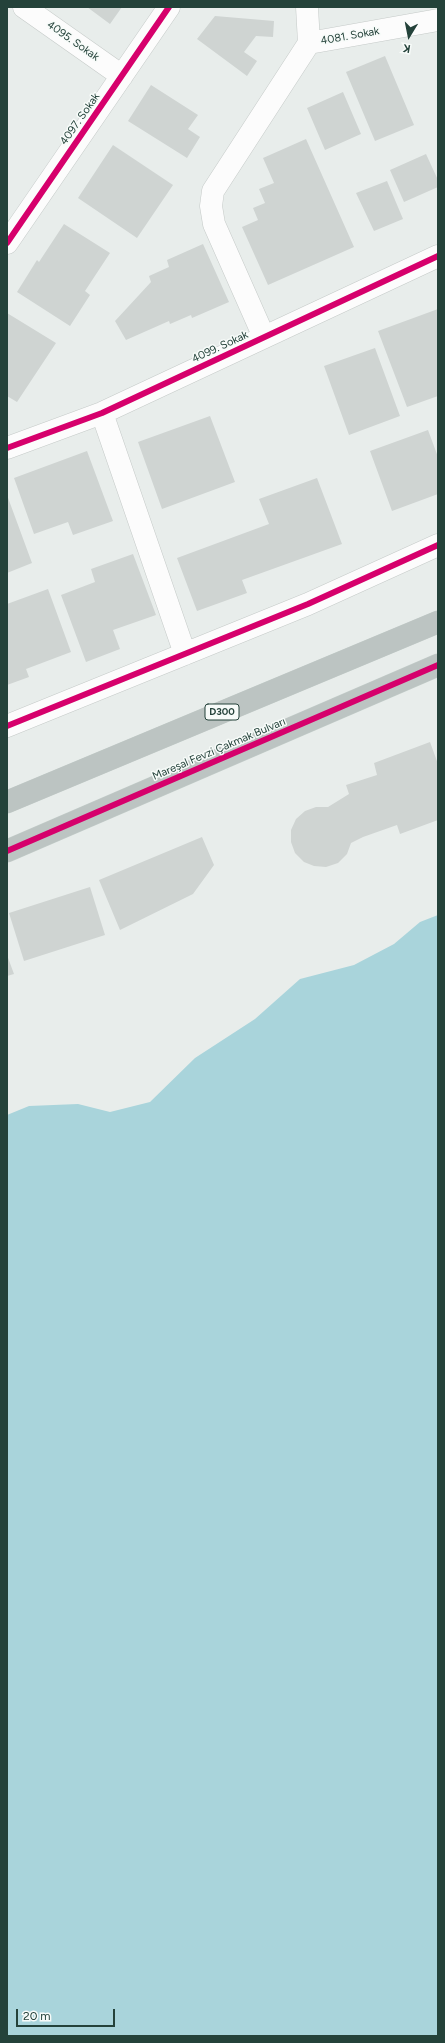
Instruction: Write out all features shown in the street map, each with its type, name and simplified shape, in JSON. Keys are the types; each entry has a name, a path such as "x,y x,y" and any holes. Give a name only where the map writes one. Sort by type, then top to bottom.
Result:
{"highway":[{"name":"D300","path":"7,802 438,622"},
{"name":"Mareşal Fevzi Çakmak Bulvarı","path":"7,851 438,664"}],"street":[{"name":"4095. Sokak","path":"24,7 122,76"},
{"name":"4097. Sokak","path":"7,242 169,7"},
{"path":"264,337 214,224 211,206 213,191 309,43 307,7"},
{"name":"4081. Sokak","path":"309,43 438,20"},
{"name":"4099. Sokak","path":"7,448 102,413 438,256"},
{"path":"102,413 186,654"},
{"path":"7,726 308,604 438,545"}],"water":[{"path":"438,915 438,2036 7,2036 7,1115 29,1106 78,1104 110,1112 150,1102 195,1058 255,1019 300,979 354,965 394,944 420,922"}],"building":[{"path":"87,7 122,7 110,24"},
{"path":"215,16 274,21 273,37 256,36 244,52 257,61 247,76 197,39"},
{"path":"385,56 414,125 375,141 346,72"},
{"path":"151,85 198,115 188,129 200,137 187,158 128,121"},
{"path":"343,92 361,134 325,150 307,108"},
{"path":"306,139 354,247 268,285 242,227 258,220 253,208 265,203 259,189 274,183 263,158"},
{"path":"113,145 173,185 137,238 78,198"},
{"path":"426,154 438,180 438,187 404,202 390,170"},
{"path":"387,181 403,219 374,231 356,193"},
{"path":"64,224 110,253 85,291 90,295 70,326 17,292 37,260 39,262"},
{"path":"203,244 229,302 192,318 191,315 170,324 169,321 126,340 115,321 151,282 149,276 169,267 167,260"},
{"path":"438,309 438,396 407,407 378,331"},
{"path":"7,313 56,343 17,402 7,396"},
{"path":"375,348 400,416 349,435 324,366"},
{"path":"210,416 235,482 162,509 138,442"},
{"path":"428,430 438,457 438,494 392,511 370,451"},
{"path":"87,451 113,521 73,535 68,522 34,534 14,478"},
{"path":"317,478 342,544 242,580 247,593 197,611 177,558 269,524 259,499"},
{"path":"7,495 32,563 7,573"},
{"path":"133,554 156,615 113,630 120,649 86,662 61,595 95,582 91,569"},
{"path":"48,589 71,652 26,669 29,677 7,685 7,604"},
{"path":"430,742 438,764 438,820 400,834 397,825 363,837 351,843 347,854 338,863 326,867 314,866 304,862 295,853 291,842 291,830 296,819 305,811 316,807 328,807 349,794 346,785 377,775 374,763"},
{"path":"202,837 214,865 193,894 120,930 99,880"},
{"path":"90,887 105,935 24,961 9,913"},
{"path":"7,955 14,974 7,976"}],"cycle path":[{"path":"7,243 169,7"},
{"path":"7,448 102,413 438,256"},
{"path":"7,726 308,604 438,545"},
{"path":"7,851 438,665"}]}
